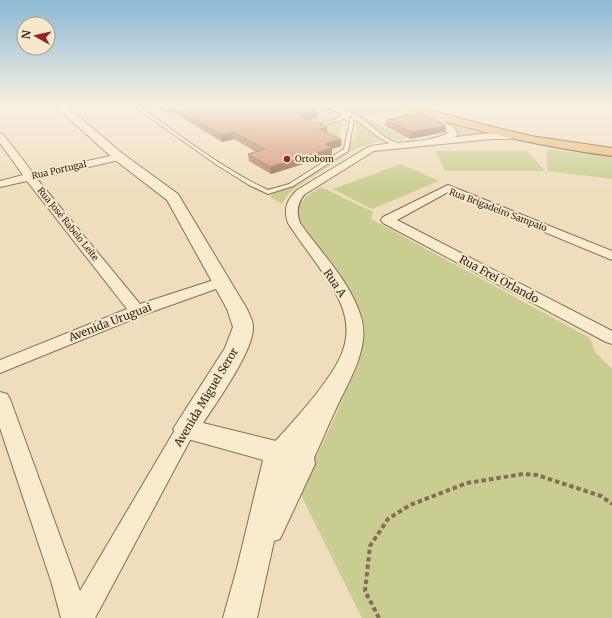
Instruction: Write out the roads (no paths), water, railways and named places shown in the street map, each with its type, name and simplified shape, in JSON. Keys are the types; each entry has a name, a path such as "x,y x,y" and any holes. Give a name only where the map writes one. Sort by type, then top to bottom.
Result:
{"highway":[{"path":"502,134 577,148 612,152"},
{"path":"524,134 612,147"}],"street":[{"name":"Avenida Miguel Seror","path":"80,618 186,429 234,353 242,336 243,326 237,309 173,197 119,157 92,134"},
{"path":"437,141 453,134"},
{"name":"Rua José Rabelo Leite","path":"0,136 30,177 137,311"},
{"path":"399,145 491,136 510,136"},
{"name":"Rua A","path":"240,618 254,568 269,528 287,459 314,411 343,372 354,341 354,321 346,299 294,223 291,208 293,200 301,192 365,151 378,147 399,145"},
{"name":"Rua Portugal","path":"0,184 119,157"},
{"name":"Rua Brigadeiro Sampaio","path":"387,220 448,188 612,256"},
{"name":"Rua Frei Orlando","path":"387,220 611,336"},
{"name":"Avenida Uruguai","path":"0,367 137,311 222,282"},
{"path":"0,399 64,581 75,618"},
{"path":"186,429 287,459"}],"lane":[{"path":"176,134 219,164 261,190 271,191 291,185 346,150 349,134"},
{"path":"376,134 399,145"}],"place":[{"name":"Ortobom","path":"287,159"}]}
